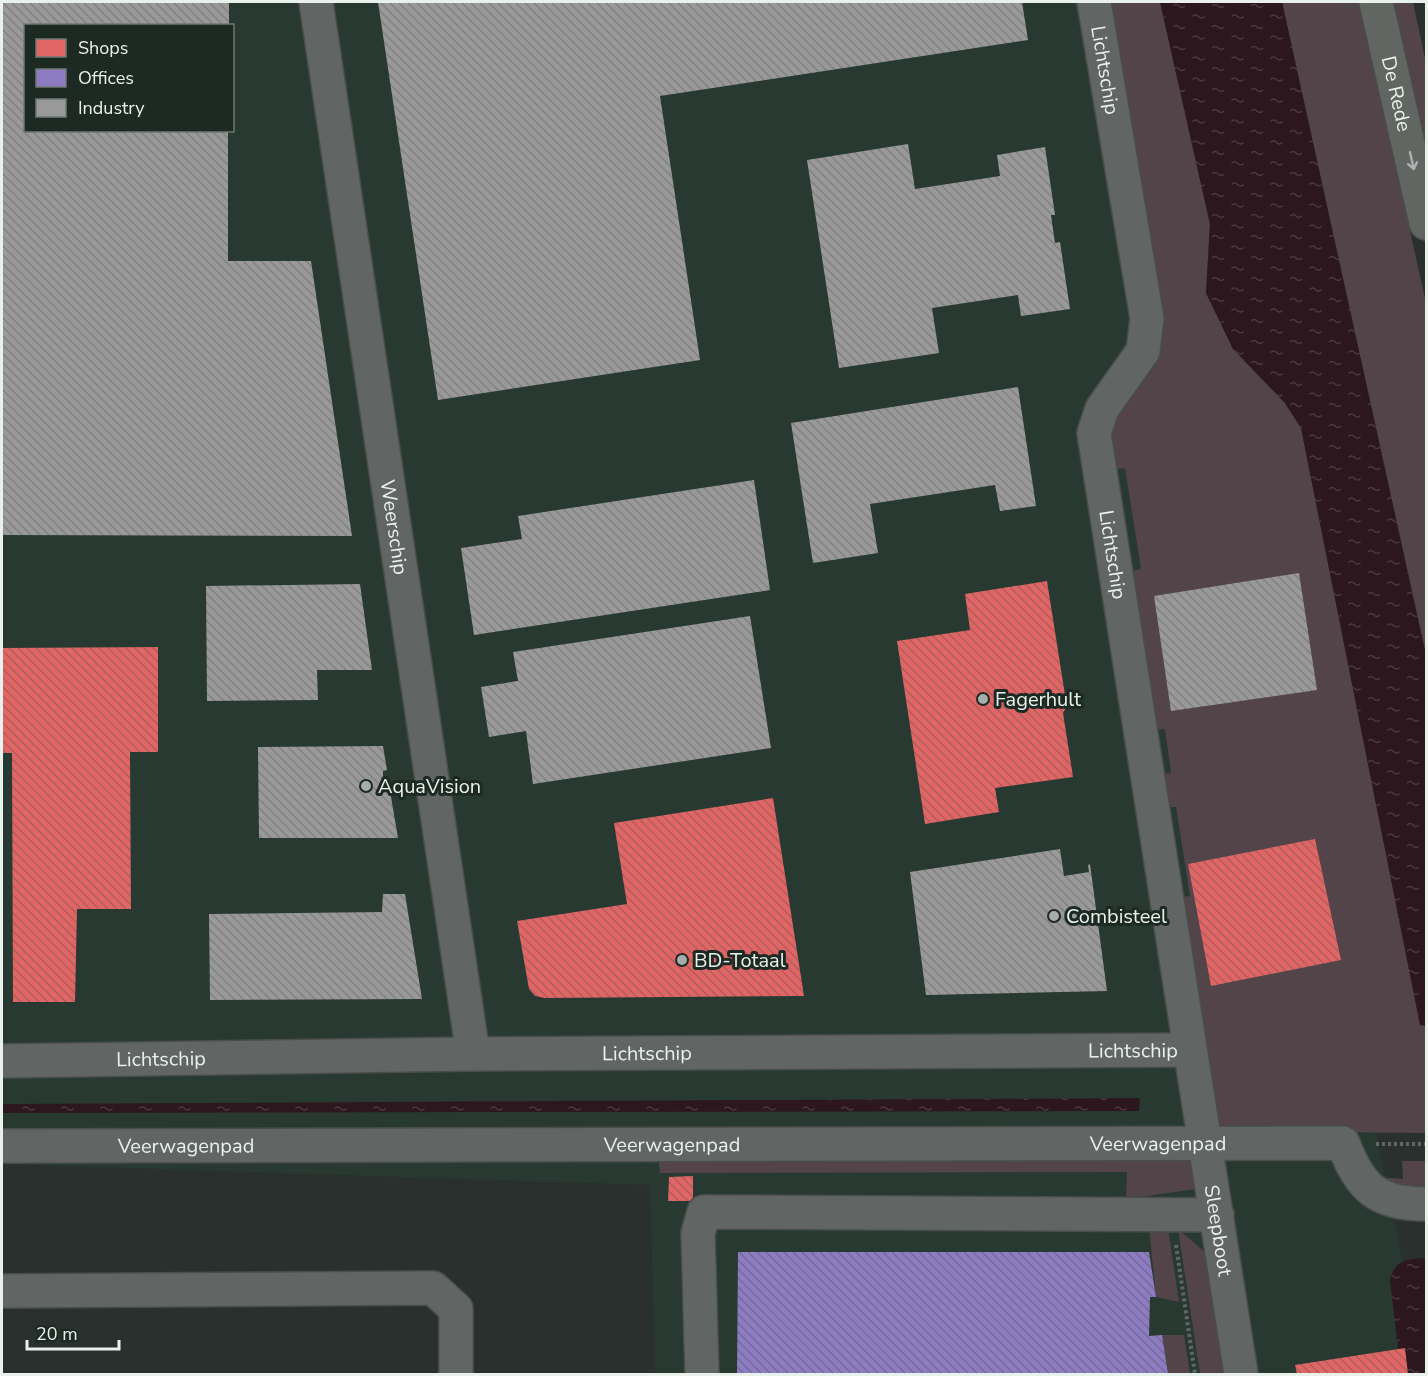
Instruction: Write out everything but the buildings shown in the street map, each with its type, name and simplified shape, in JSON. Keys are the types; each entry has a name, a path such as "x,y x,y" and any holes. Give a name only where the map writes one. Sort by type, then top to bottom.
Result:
{"main road":[{"name":"De Rede","path":"1376,2 1426,223"}],"street":[{"name":"Weerschip","path":"316,2 473,1054"},
{"name":"Lichtschip","path":"2,1061 473,1054 1190,1050 1094,433 1102,409 1143,351 1147,318 1094,2"},
{"name":"Sleepboot","path":"1190,1050 1241,1374"},
{"name":"Veerwagenpad","path":"2,1146 1343,1143"},
{"path":"1343,1143 1353,1171 1372,1189 1394,1202 1426,1204"},
{"path":"702,1374 698,1233 704,1212 1216,1215"},
{"path":"2,1291 433,1288 456,1309 456,1374"}],"path":[{"path":"1343,1143 1426,1144"},
{"path":"1171,1214 1196,1374"}],"shaded area":[{"path":"2,2 1145,2 1342,691 1315,839 1426,1374 655,1374 650,1185 2,1164"},
{"path":"1107,2 1160,2 1210,224 1206,293 1233,349 1285,403 1301,428 1420,1024 1426,1026 1426,1133 1218,1131 1180,897 1190,896 1176,807 1166,807 1161,774 1171,773 1165,729 1156,730 1131,571 1141,569 1125,468 1112,470 1112,438 1116,419 1128,398 1157,361 1162,336"},
{"path":"1282,2 1359,2 1426,303 1426,655"},
{"path":"1389,2 1413,2 1426,63 1426,170"},
{"path":"1181,1154 1190,1160 1196,1189 1126,1199 1127,1172 660,1173 658,1155"},
{"path":"1402,1161 1426,1161 1426,1195 1375,1177 1403,1179"},
{"path":"1149,1228 1168,1228 1179,1302 1156,1297"},
{"path":"1178,1229 1205,1252 1224,1374 1200,1374"},
{"path":"1162,1335 1184,1335 1190,1374 1168,1374"}],"water":[{"path":"1160,2 1282,2 1426,655 1426,1026 1420,1025 1301,428 1285,403 1233,349 1206,293 1210,224"},
{"path":"1140,1098 1139,1111 2,1113 2,1104"},
{"path":"1426,1258 1426,1374 1401,1374 1390,1281 1394,1269 1402,1262"}],"place":[{"name":"Fagerhult","path":"983,699"},
{"name":"AquaVision","path":"366,786"},
{"name":"Combisteel","path":"1054,916"},
{"name":"BD-Totaal","path":"682,960"}]}
